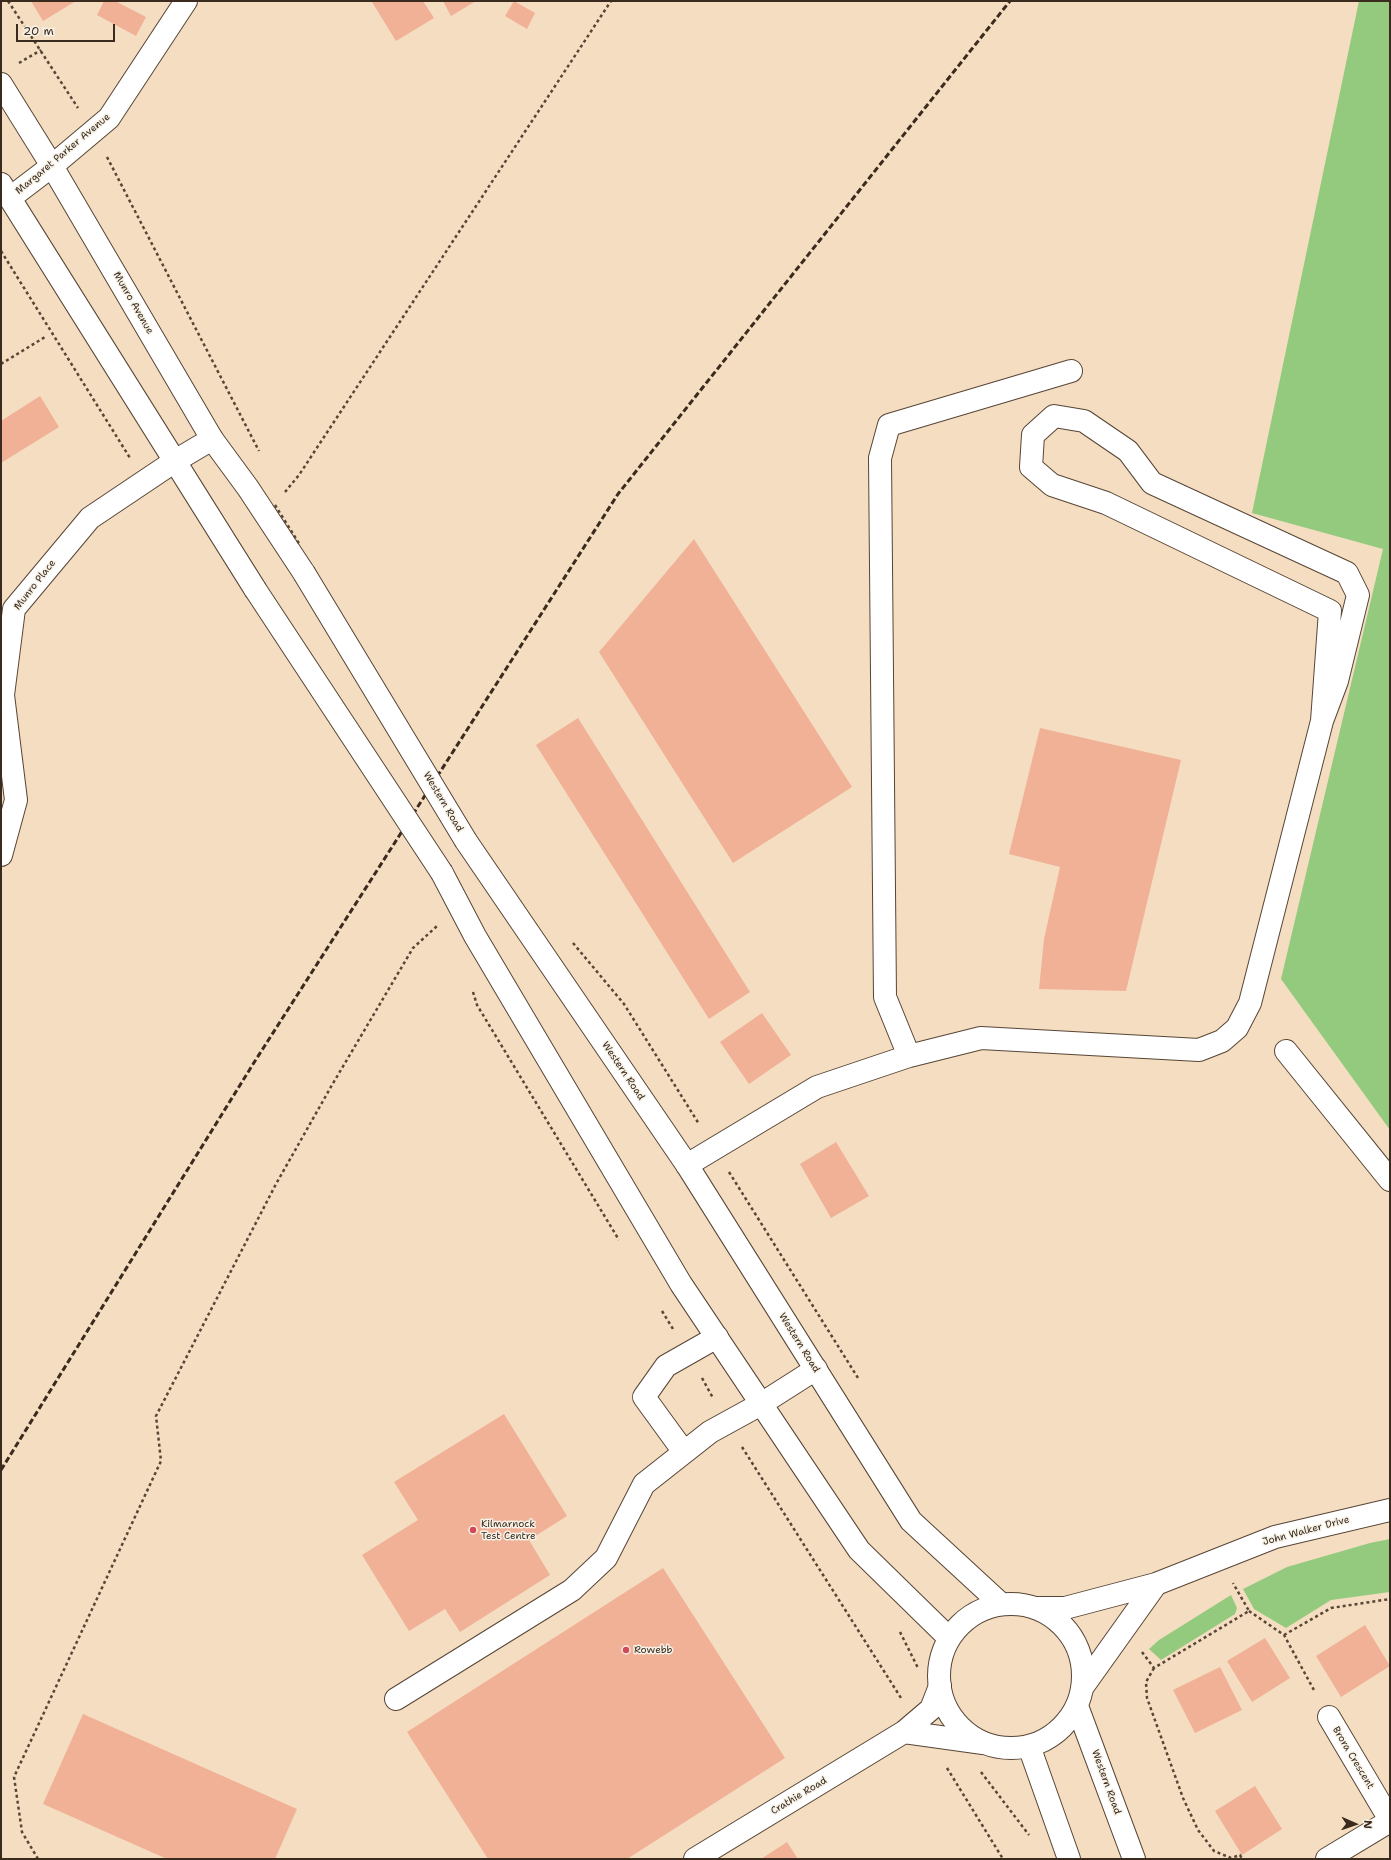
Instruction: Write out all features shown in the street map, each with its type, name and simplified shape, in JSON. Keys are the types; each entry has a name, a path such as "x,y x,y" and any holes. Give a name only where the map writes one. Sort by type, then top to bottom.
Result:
{"main road":[{"name":"Margaret Parker Avenue","path":"5,191 52,166 109,118 181,3"},
{"name":"Munro Avenue","path":"1,84 52,166 212,439 274,508"},
{"path":"5,191 255,589 442,873 475,936 681,1284 858,1550 949,1638"},
{"path":"910,1056 885,997 880,458 889,425 1072,371"},
{"path":"687,1165 714,1147 817,1087 910,1056 981,1038 1199,1050 1222,1041 1237,1028 1250,1003 1322,721 1337,681 1358,595 1347,573 1152,483 1128,451 1084,421 1054,416 1033,436 1031,467 1052,485 1106,503 1330,611 1322,721"},
{"name":"Munro Place","path":"1,855 16,800 3,695 14,609 90,518 144,481 212,439"},
{"name":"Western Road","path":"274,508 304,573 466,842 687,1165 911,1521 1001,1604"},
{"path":"1286,1051 1390,1180"},
{"path":"684,1452 644,1397 666,1366 717,1337"},
{"path":"396,1699 572,1590 606,1558 644,1484 710,1432 761,1404 816,1370"},
{"name":"John Walker Drive","path":"1037,1608 1065,1608 1156,1584 1276,1537 1390,1510"},
{"path":"904,1732 983,1743 1006,1748 1029,1746 1049,1738 1066,1724 1077,1706 1084,1685 1156,1584"},
{"path":"983,1743 963,1730 947,1710 940,1686 940,1662 949,1638 963,1622 981,1610 1001,1604 1019,1604 1037,1608 1058,1620 1073,1638 1082,1661 1084,1685"},
{"name":"Crathie Road","path":"695,1859 904,1732 931,1709 940,1686"},
{"name":"Western Road","path":"1077,1706 1134,1859"},
{"name":"Brora Crescent","path":"1327,1859 1390,1821 1329,1717"},
{"path":"1029,1746 1069,1859"}],"path":[{"path":"8,1 93,131 260,454"},
{"path":"282,496 300,475 611,1"},
{"path":"1,251 144,481"},
{"path":"1,364 45,337"},
{"path":"38,1859 22,1832 14,1777 161,1461 156,1416 276,1184 328,1092 413,948 438,924"},
{"path":"569,939 624,1004 861,1384"},
{"path":"1220,1559 1249,1611 1284,1635 1329,1717"},
{"path":"1284,1635 1331,1608 1390,1600"},
{"path":"1242,1859 1240,1855 1231,1858 1214,1851 1198,1830 1189,1811 1147,1698 1146,1682 1154,1668 1249,1611"},
{"path":"1124,1629 1154,1668"}],"green space":[{"path":"1359,1 1390,1 1390,1130 1281,979 1383,549 1252,513"},
{"path":"1390,1539 1390,1592 1331,1600 1286,1628 1254,1609 1243,1589 1287,1567 1370,1543"},
{"path":"1231,1595 1237,1608 1235,1614 1161,1660 1149,1649 1159,1640"}],"building":[{"path":"31,1 76,1 43,21"},
{"path":"104,1 115,1 146,17 136,36 97,15"},
{"path":"423,1 434,18 396,41 372,2"},
{"path":"443,1 476,1 451,16"},
{"path":"514,1 535,13 527,29 505,16"},
{"path":"40,396 59,427 1,463 1,421"},
{"path":"694,539 852,787 733,863 599,652"},
{"path":"578,718 750,992 709,1019 536,745"},
{"path":"1040,728 1181,760 1126,991 1039,989 1044,939 1060,867 1009,854"},
{"path":"762,1013 791,1055 749,1084 720,1042"},
{"path":"836,1142 869,1196 831,1218 800,1164"},
{"name":"Kilmarnock Test Centre","path":"504,1414 567,1516 529,1540 550,1575 460,1632 445,1609 409,1631 362,1555 418,1520 394,1482"},
{"name":"Rowebb","path":"663,1568 785,1758 627,1859 488,1859 407,1732"},
{"path":"1365,1625 1390,1666 1341,1697 1316,1656"},
{"path":"1265,1638 1290,1678 1252,1702 1227,1661"},
{"path":"1220,1667 1242,1710 1195,1733 1173,1690"},
{"path":"83,1714 297,1809 275,1859 167,1859 43,1804"},
{"path":"1255,1786 1282,1829 1242,1855 1215,1811"},
{"path":"787,1842 798,1859 761,1859"}],"railway":[{"path":"1,1470 255,1061 618,494 1010,1"}],"place":[{"name":"Kilmarnock Test Centre","path":"473,1530"},
{"name":"Rowebb","path":"626,1650"}]}
